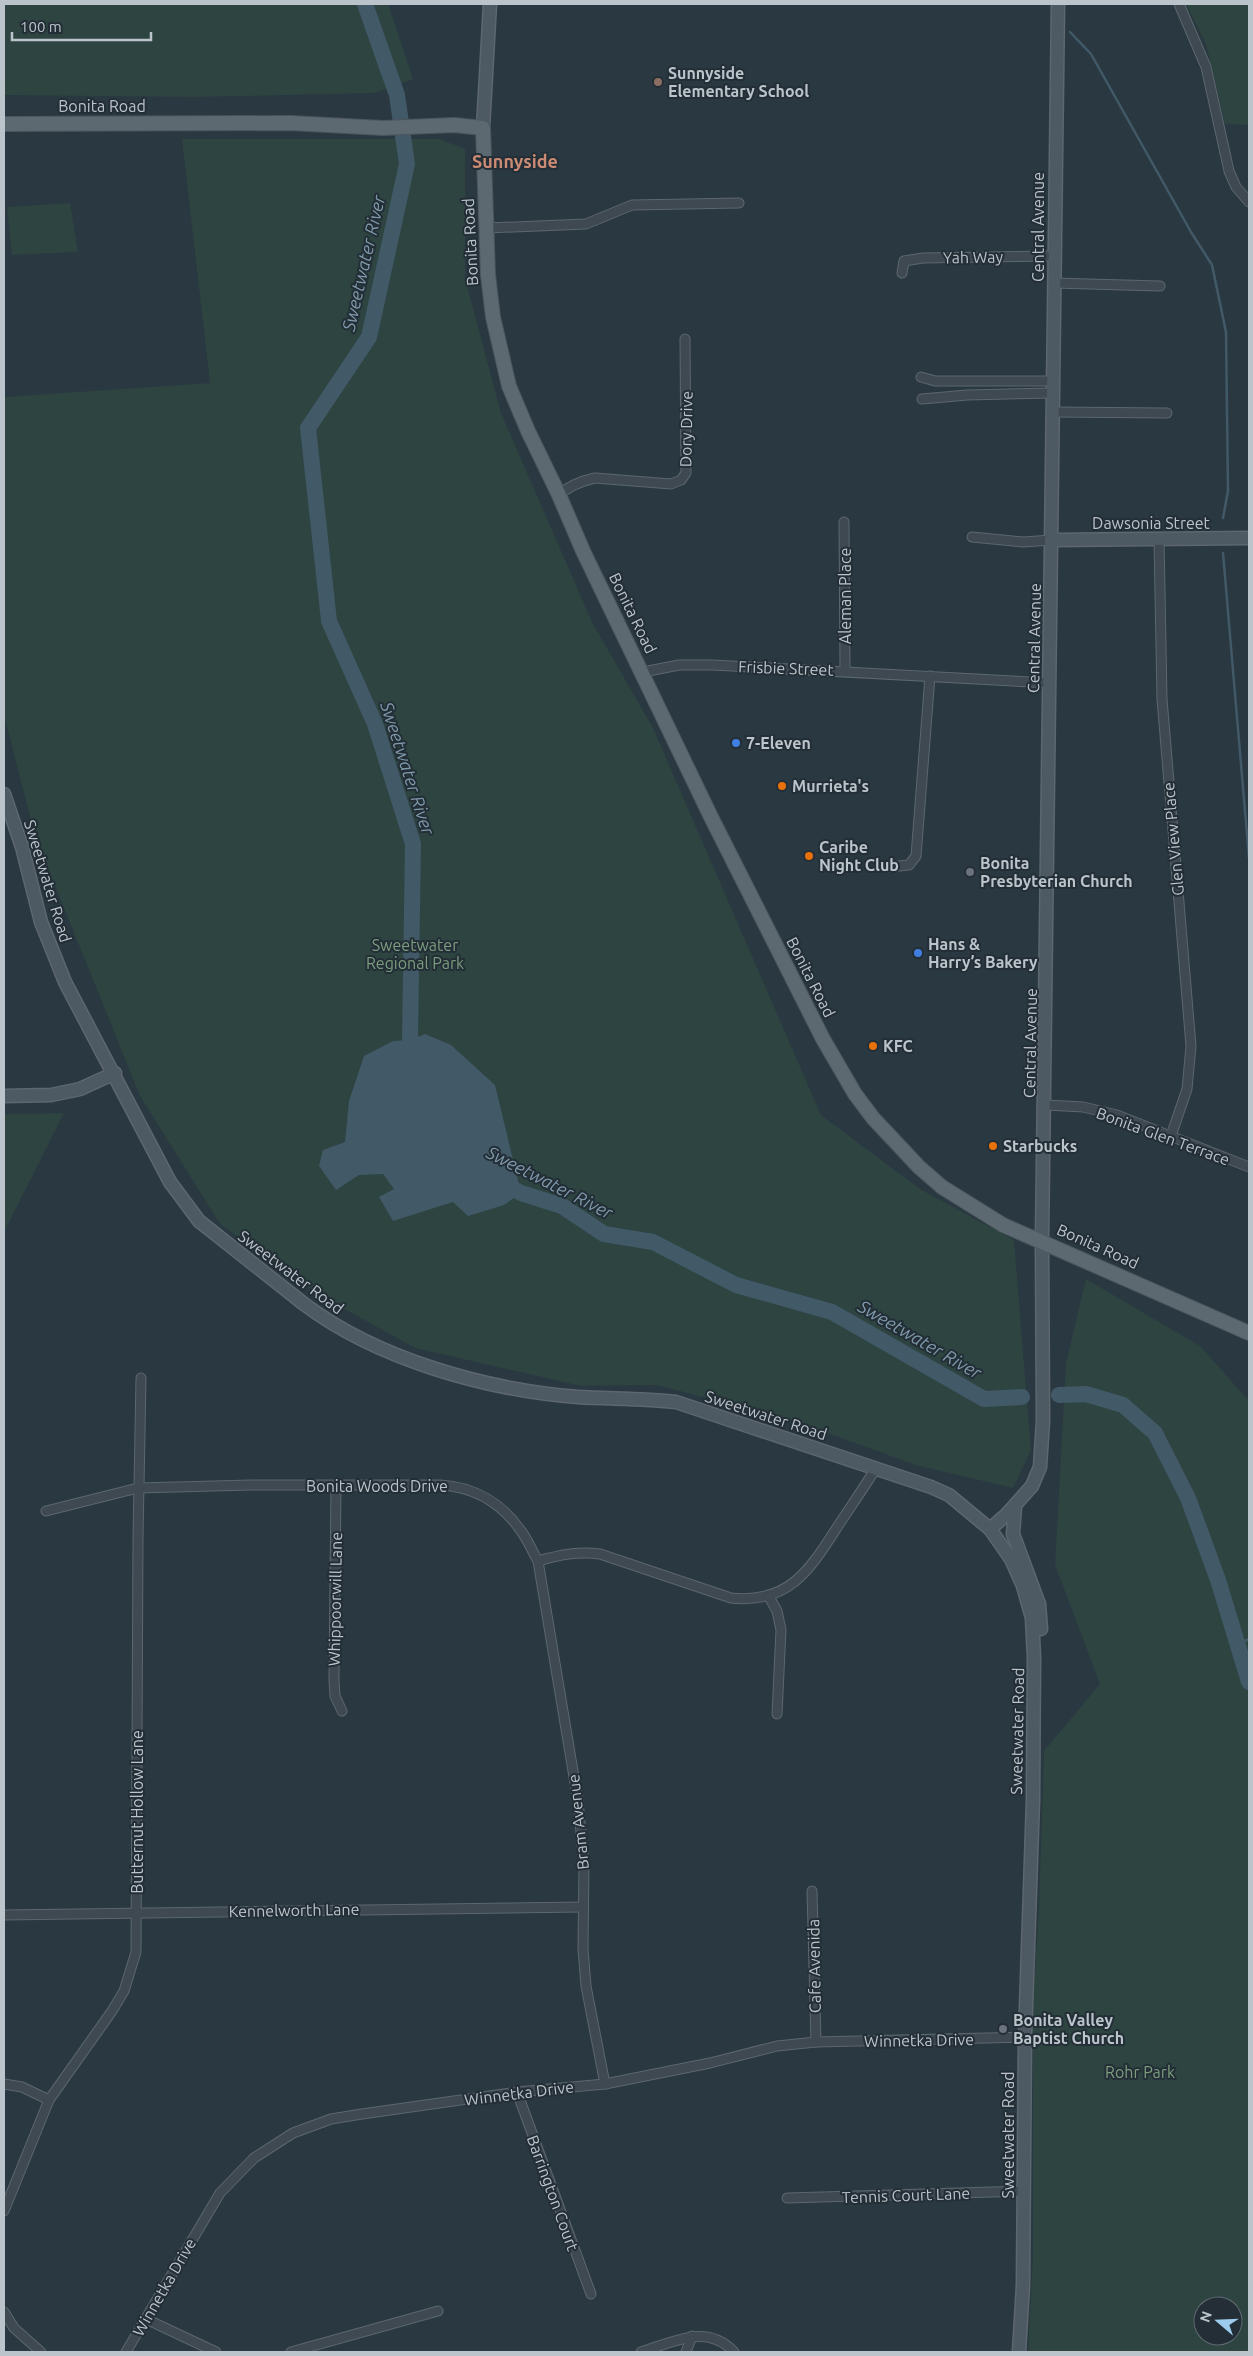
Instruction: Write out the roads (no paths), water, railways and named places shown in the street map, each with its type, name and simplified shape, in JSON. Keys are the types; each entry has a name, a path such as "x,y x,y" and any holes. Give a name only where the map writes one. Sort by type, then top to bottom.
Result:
{"main road":[{"path":"483,128 490,4"},
{"name":"Central Avenue","path":"990,1529 1015,1506 1032,1486 1040,1466 1043,1421 1042,1240 1046,1104 1058,4"},
{"name":"Bonita Road","path":"4,124 290,122 383,128 454,125 483,128 488,275 493,316 510,386 528,431 559,495 583,551 643,672 711,817 823,1039 856,1094 873,1118 913,1161 942,1187 1003,1225 1042,1240 1249,1333"},
{"name":"Dawsonia Street","path":"1052,540 1249,538"},
{"name":"Sweetwater Road","path":"4,794 22,847 41,922 65,982 115,1073 170,1182 199,1221 320,1316 364,1342 393,1355 468,1378 534,1392 578,1397 643,1398 676,1402 931,1487 949,1495 990,1529 1011,1559 1023,1586 1032,1618 1034,1657 1033,1800 1025,2037 1023,2285 1019,2352"},
{"path":"4,1096 51,1095 80,1089 115,1073"},
{"path":"1015,1506 1013,1528 1016,1542 1039,1604 1042,1646 1034,1657"}],"street":[{"path":"1179,4 1206,67 1228,171 1236,187 1249,202"},
{"path":"487,228 586,224 632,205 739,203"},
{"name":"Yah Way","path":"902,273 904,262 923,258 1055,256"},
{"path":"1054,283 1160,286"},
{"name":"Dory Drive","path":"559,495 566,489 584,480 594,478 672,484 681,480 686,473 685,339"},
{"path":"921,377 935,381 1053,387"},
{"path":"922,399 1053,387"},
{"path":"1053,412 1167,413"},
{"name":"Aleman Place","path":"844,522 845,671"},
{"path":"972,537 1023,542 1052,540"},
{"name":"Glen View Place","path":"1160,539 1162,699 1191,1046 1187,1089 1171,1136"},
{"name":"Frisbie Street","path":"643,672 679,665 845,671 1050,683"},
{"path":"889,866 909,864 916,856 930,676"},
{"name":"Bonita Glen Terrace","path":"1046,1104 1083,1107 1110,1113 1249,1167"},
{"name":"Butternut Hollow Lane","path":"4,2211 49,2100 124,1991 136,1952 138,1488 141,1378"},
{"path":"538,1561 560,1555 586,1552 600,1554 731,1598 750,1598 768,1595 788,1587 812,1566 876,1468"},
{"name":"Bonita Woods Drive","path":"46,1511 138,1488 252,1485 454,1486 472,1491 498,1505 513,1520 538,1561"},
{"name":"Whippoorwill Lane","path":"336,1486 334,1680 335,1696 342,1711"},
{"name":"Bram Avenue","path":"538,1561 578,1801 584,1864 583,1949 586,1986 605,2084"},
{"path":"768,1595 777,1611 781,1630 777,1714"},
{"name":"Cafe Avenida","path":"812,1891 816,2042"},
{"name":"Kennelworth Lane","path":"4,1915 583,1907"},
{"name":"Winnetka Drive","path":"126,2352 220,2193 248,2163 281,2139 305,2128 331,2119 517,2092 605,2084 710,2063 777,2046 816,2042 1025,2037"},
{"path":"4,2084 22,2088 49,2100"},
{"name":"Barrington Court","path":"517,2092 590,2294"},
{"name":"Tennis Court Lane","path":"787,2198 1024,2191"},
{"path":"291,2352 438,2311"},
{"path":"4,2312 14,2328 41,2352"},
{"path":"146,2319 216,2352"},
{"path":"641,2352 692,2336 708,2337 726,2344 734,2352"},
{"path":"686,2352 692,2336"}],"water":[{"path":"357,4 362,4 388,78 383,79"},
{"path":"425,1034 451,1045 495,1085 521,1193 504,1205 468,1216 453,1202 393,1221 379,1197 394,1189 383,1174 359,1175 336,1190 319,1166 323,1150 345,1142 349,1101 364,1056 393,1041 410,1040"}],"waterway":[{"name":"Sweetwater River","path":"365,4 397,95 407,164 369,337 308,428 329,621 375,724 413,844 410,1040 416,1060"},
{"path":"1070,32 1091,54 1191,232 1212,265 1226,332 1228,491 1223,518"},
{"path":"1223,553 1249,858"},
{"name":"Sweetwater River","path":"502,1183 521,1193 562,1206 604,1234 653,1242 736,1285 832,1312 984,1399 1022,1397"},
{"name":"Sweetwater River","path":"1059,1395 1086,1394 1123,1405 1155,1433 1188,1498 1218,1580 1249,1682"},
{"path":"1238,1644 1249,1639"}],"place":[{"name":"Sunnyside Elementary School","path":"658,82"},
{"name":"7-Eleven","path":"736,743"},
{"name":"Murrieta's","path":"782,786"},
{"name":"Caribe Night Club","path":"809,856"},
{"name":"Bonita Presbyterian Church","path":"970,872"},
{"name":"Hans & Harry’s Bakery","path":"918,953"},
{"name":"KFC","path":"873,1046"},
{"name":"Starbucks","path":"993,1146"},
{"name":"Bonita Valley Baptist Church","path":"1003,2029"}],"district":[{"name":"Sunnyside","path":"515,161"}],"park label":[{"name":"Sweetwater Regional Park","path":"415,954"},
{"name":"Rohr Park","path":"1140,2072"}]}
